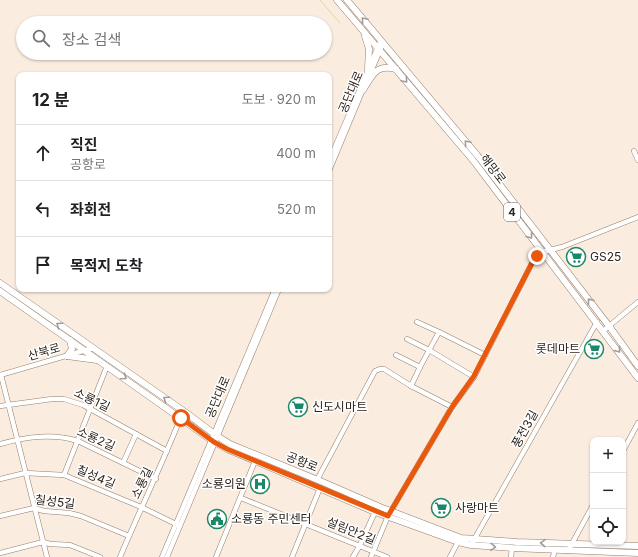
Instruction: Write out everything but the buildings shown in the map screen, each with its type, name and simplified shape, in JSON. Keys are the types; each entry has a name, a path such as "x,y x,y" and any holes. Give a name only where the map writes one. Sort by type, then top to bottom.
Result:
{"main road":[{"name":"해망로","path":"337,0 472,159 638,378"},
{"name":"해망로","path":"347,0 477,155 609,326 638,366"},
{"path":"361,29 366,37 369,50 368,69"},
{"path":"363,90 374,73 379,69 383,67 396,69"},
{"name":"공항로","path":"0,283 94,348 227,449 375,512 390,514 473,542 512,548 555,549 621,555 638,552"},
{"name":"공항로","path":"0,291 181,418 214,438 317,480 390,514 458,542 638,546"},
{"path":"70,340 72,348 67,356 99,360"}],"street":[{"name":"공단대로","path":"332,164 382,42"},
{"name":"공단대로","path":"332,154 368,69 379,49"},
{"path":"634,151 638,160"},
{"path":"370,557 390,514 452,407 474,376 532,263 542,252 562,247 638,217"},
{"name":"공단대로","path":"214,438 274,292"},
{"name":"공단대로","path":"162,557 278,292"},
{"path":"603,331 638,302"},
{"path":"417,322 485,355"},
{"name":"풍전3길","path":"473,542 597,322"},
{"path":"411,386 439,332"},
{"path":"407,339 474,376"},
{"name":"산북로","path":"0,375 94,348"},
{"path":"396,355 420,368"},
{"path":"64,475 107,366"},
{"path":"317,480 375,372 380,369 384,369 411,386 452,407"},
{"path":"0,375 47,557"},
{"name":"소룡1길","path":"0,406 52,399 64,399 91,409 167,451"},
{"name":"소룡길","path":"120,557 141,507 156,479 181,418"},
{"path":"626,445 638,423"},
{"path":"123,463 136,434"},
{"name":"소룡2길","path":"0,444 17,439 56,436 78,441 156,479"},
{"path":"216,557 255,461"},
{"name":"칠성4길","path":"0,479 25,473 64,475 141,507 177,525"},
{"path":"292,557 320,488"},
{"name":"설림안2길","path":"241,498 387,557"},
{"name":"칠성5길","path":"0,516 34,508 44,511 63,512 81,516 129,536"},
{"path":"568,550 591,509"},
{"path":"353,557 360,546 375,512"},
{"name":"공단대로","path":"166,557 177,525"},
{"path":"0,553 43,542 50,544 70,545 100,557"},
{"path":"450,557 458,542"},
{"path":"511,557 512,548"},
{"path":"553,557 555,549"}],"waterway":[{"path":"320,0 340,23"}],"place":[{"name":"GS25","path":"576,257"},
{"name":"롯데마트","path":"594,349"},
{"name":"신도시마트","path":"298,407"},
{"name":"소룡의원","path":"260,484"},
{"name":"사랑마트","path":"441,508"},
{"name":"소룡동 주민센터","path":"217,519"}],"route":[{"path":"181,418 214,442 227,449 375,512 388,516 452,407 474,376 537,256"}]}
